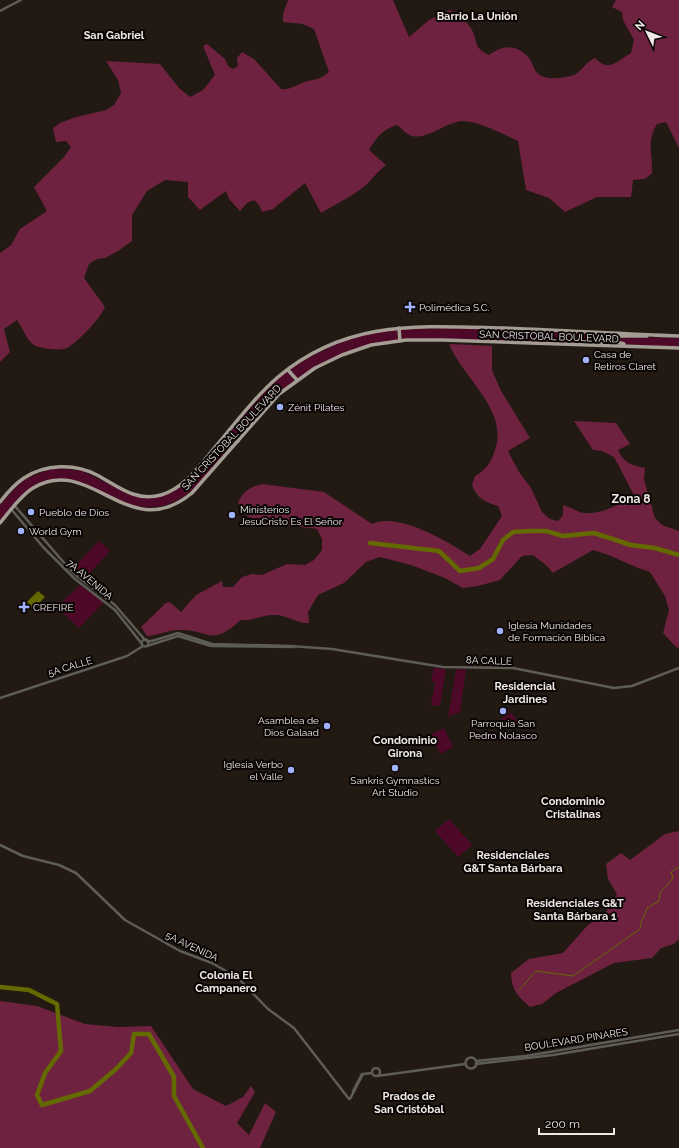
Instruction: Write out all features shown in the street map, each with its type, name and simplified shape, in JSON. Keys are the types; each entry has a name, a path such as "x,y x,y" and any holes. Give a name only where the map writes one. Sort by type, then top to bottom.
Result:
{"main road":[{"name":"SAN CRISTOBAL BOULEVARD","path":"0,502 23,478 44,469 58,467 75,468 92,472 132,494 148,497 160,495 173,490 187,479 271,384 288,370 316,353 348,338 372,331 430,326 563,330 679,336"},
{"path":"399,328 400,341"},
{"path":"562,344 601,344 606,340 605,336 563,330"},
{"path":"651,347 644,345 621,344 616,340 620,336 642,337 652,335"},
{"name":"SAN CRISTOBAL BOULEVARD","path":"0,523 13,507 34,488 48,482 62,480 86,485 127,506 147,510 174,504 189,496 280,394 297,380 325,362 371,345 400,341 443,340 679,348"},
{"path":"288,370 297,380"},
{"path":"228,432 229,436 238,441"},
{"path":"219,442 226,438 230,441 231,446 219,462"}],"street":[{"path":"0,11 21,0"},
{"name":"7A AVENIDA","path":"13,507 78,577 122,612 146,640"},
{"name":"7A AVENIDA","path":"13,507 29,530 75,578 115,610 142,645"},
{"name":"8A CALLE","path":"146,640 152,641 178,633 212,646 332,649 443,667 508,667 614,688 632,686 679,668"},
{"path":"173,634 182,637"},
{"name":"8A CALLE","path":"142,645 147,646 174,637 187,637"},
{"path":"142,645 146,640"},
{"path":"146,640 148,643 147,646"},
{"name":"5A CALLE","path":"0,698 126,656 142,645"},
{"name":"5A AVENIDA","path":"0,845 23,856 59,865 76,873 125,920 180,951 212,963 238,978 268,1009 294,1028 350,1099 364,1072 372,1072"},
{"name":"BOULEVARD PINARES","path":"476,1062 526,1056 679,1030"},
{"name":"BOULEVARD PINARES","path":"476,1062 553,1055 679,1034"},
{"path":"470,1058 476,1062 475,1067 470,1069 465,1064 466,1059 470,1058"},
{"path":"386,1075 376,1068 372,1072 374,1076 377,1076 386,1075 465,1064"},
{"path":"377,1076 380,1072"}],"shaded area":[{"path":"288,0 393,0 409,37 429,20 450,10 460,16 468,24 474,34 480,50 489,55 504,48 513,48 528,57 536,72 543,77 558,78 576,74 589,61 595,58 605,65 609,65 631,53 634,40 623,20 622,12 612,7 616,0 679,0 679,148 666,122 657,124 651,142 652,173 645,179 633,180 631,197 597,197 565,212 549,198 526,190 518,141 483,125 462,121 450,124 418,137 408,134 397,125 388,129 377,138 369,150 386,165 361,189 321,213 305,183 273,209 262,212 259,205 254,200 247,203 240,211 229,199 226,191 200,210 188,197 188,182 165,180 147,191 132,215 132,241 105,258 97,259 89,264 84,278 105,307 88,330 67,348 46,348 31,343 17,320 4,329 10,352 0,362 0,253 11,245 20,229 47,211 34,187 64,157 71,147 66,141 56,142 53,128 60,123 76,117 106,110 114,105 121,93 118,80 106,61 160,64 179,88 190,97 203,90 215,75 203,46 207,44 225,59 228,66 233,69 238,66 237,58 242,52 254,59 281,89 290,88 320,78 329,72 314,29 303,24 283,22 283,14"},
{"path":"464,328 585,333 603,335 607,339 601,343 401,340 400,329"},
{"path":"398,329 399,340 360,347 297,379 289,370 322,351 349,339"},
{"path":"622,337 679,338 679,348 622,344 618,340"},
{"path":"449,344 492,346 492,370 501,391 530,438 508,451 519,472 531,488 542,512 550,519 558,521 563,515 563,505 584,513 590,513 604,511 634,495 614,457 602,451 593,450 574,421 616,423 630,444 618,450 620,454 628,463 645,468 644,480 655,518 662,525 679,531 679,647 677,648 663,633 669,610 665,596 650,572 593,550 553,573 533,555 522,556 500,580 478,586 463,588 445,578 411,565 380,557 366,562 344,583 318,595 308,612 309,623 300,622 284,616 271,615 250,620 241,620 222,633 216,635 189,630 178,630 147,636 141,627 166,603 170,602 181,612 196,595 222,581 223,587 233,587 242,577 252,574 262,575 287,564 305,565 314,560 322,550 322,539 317,529 260,521 246,515 243,512 238,502 240,498 248,490 262,484 324,492 372,524 383,521 408,525 436,536 470,556 480,549 502,516 498,506 482,499 476,493 472,485 475,476 487,466 494,453 498,438 496,423 491,409 464,370"},
{"path":"287,371 296,380 286,387 237,440 230,435 229,432 268,388"},
{"path":"225,440 229,442 229,446 206,477 180,499 165,505 149,507 131,505 83,483 61,480 34,487 21,498 0,521 0,505 18,485 25,479 51,469 59,468 82,471 133,496 142,498 174,491"},
{"path":"99,541 110,551 84,579 72,569"},
{"path":"80,585 104,602 79,628 57,607"},
{"path":"38,591 45,597 33,609 27,602"},
{"path":"434,668 446,669 440,706 431,705 435,682 431,681"},
{"path":"466,669 460,712 448,717 456,670"},
{"path":"507,709 519,722 515,726 501,723 502,718 510,714 506,710"},
{"path":"444,728 453,747 440,754 431,734"},
{"path":"449,819 472,845 458,857 435,831"},
{"path":"679,831 679,939 674,944 661,948 652,958 614,963 556,993 542,1004 530,1007 514,989 511,973 529,959 563,953 587,926 606,912 617,894 608,879 606,864 621,853 630,860 665,834"},
{"path":"0,1001 37,1006 85,1024 118,1027 151,1026 193,1089 226,1106 243,1097 251,1086 255,1092 237,1123 249,1135 265,1103 276,1112 260,1148 0,1148"}],"waterway":[{"path":"370,543 439,551 460,571 479,568 493,559 503,540 513,532 546,531 563,536 594,533 631,545 655,548 679,555"},
{"path":"519,990 536,971 573,976 640,929 647,908 659,901 660,893 673,878 671,872 679,867"},
{"path":"0,987 29,990 57,1004 61,1051 45,1073 37,1095 42,1105 90,1091 116,1069 131,1053 134,1034 149,1034 174,1077 174,1096 203,1148"}],"place":[{"name":"Polimédica S.C.","path":"410,307"},
{"name":"Casa de Retiros Claret","path":"586,360"},
{"name":"Zénit Pilates","path":"280,407"},
{"name":"Pueblo de Dios","path":"31,512"},
{"name":"Ministerios JesuCristo Es El Señor","path":"232,515"},
{"name":"World Gym","path":"21,531"},
{"name":"CREFIRE","path":"24,607"},
{"name":"Iglesia Munidades de Formación Bíblica","path":"500,631"},
{"name":"Parroquia San Pedro Nolasco","path":"503,711"},
{"name":"Asamblea de Dios Galaad","path":"327,726"},
{"name":"Sankris Gymnastics Art Studio","path":"395,768"},
{"name":"Iglesia Verbo el Valle","path":"291,770"}],"district":[{"name":"Barrio La Unión","path":"477,16"},
{"name":"San Gabriel","path":"114,35"},
{"name":"Zona 8","path":"631,499"},
{"name":"Residencial Jardines","path":"525,692"},
{"name":"Condominio Girona","path":"405,746"},
{"name":"Condominio Cristalinas","path":"573,807"},
{"name":"Residenciales G&T Santa Bárbara","path":"513,861"},
{"name":"Residenciales G&T Santa Bárbara 1","path":"575,909"},
{"name":"Colonia El Campanero","path":"226,981"},
{"name":"Prados de San Cristóbal","path":"409,1102"}]}
